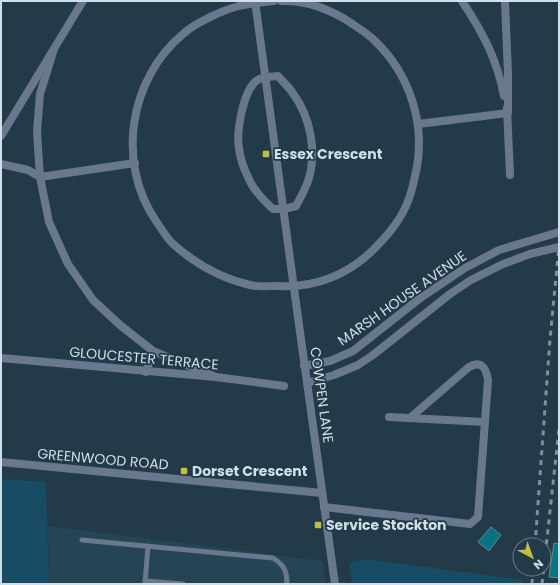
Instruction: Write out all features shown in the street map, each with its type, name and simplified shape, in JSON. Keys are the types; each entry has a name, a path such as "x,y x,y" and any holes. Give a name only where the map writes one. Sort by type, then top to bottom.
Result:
{"street":[{"path":"1,136 83,1"},
{"path":"274,1 255,2 238,6 205,20 184,33 163,54 147,79 136,108 132,138 138,184 148,210 169,240 191,260 221,276 251,285 294,287 327,280 345,271 363,259 381,242 396,224 407,205 418,165 419,144 418,124 409,92 401,75 388,55 374,40 344,19 320,8 301,2 281,1"},
{"path":"462,1 488,43 502,82 508,113"},
{"path":"504,1 508,74 510,175"},
{"name":"COWPEN LANE","path":"255,2 335,584"},
{"path":"54,49 40,94 37,132 40,178 49,222 68,264 93,300 120,325 153,351 216,377"},
{"path":"278,76 292,92 302,108 310,128 312,155 307,183 296,206 284,210 273,209 260,197 248,178 238,147 240,116 247,95 255,82 265,77 278,76"},
{"path":"418,124 508,113"},
{"path":"1,164 28,170 40,178 135,163"},
{"name":"MARSH HOUSE AVENUE","path":"304,366 330,362 353,351 419,299 465,268 499,250 559,232"},
{"name":"MARSH HOUSE AVENUE","path":"307,383 334,375 358,365 373,355 445,298 471,280 503,264 530,254 559,247"},
{"path":"146,372 153,351"},
{"name":"GLOUCESTER TERRACE","path":"1,358 216,377 284,386"},
{"path":"324,507 470,524 478,517 488,380 486,370 481,365 475,364 469,367 410,418"},
{"path":"389,417 484,422"},
{"name":"GREENWOOD ROAD","path":"1,462 322,493"}],"lane":[{"path":"82,540 273,558 281,563 285,570 287,584"},
{"path":"148,546 145,582 183,584"}],"shaded area":[{"path":"1,479 46,482 49,584 1,584"},
{"path":"48,526 323,561 325,584 49,584"},
{"path":"365,559 523,580 523,584 352,584 349,563"}],"building":[{"path":"491,527 501,535 489,551 478,542"},
{"path":"554,543 559,544 559,578 549,577 552,577"}],"railway":[{"path":"536,537 550,339 559,246"},
{"path":"542,584 559,429"},
{"path":"532,577 532,584"}],"place":[{"name":"Essex Crescent","path":"266,154"},
{"name":"Dorset Crescent","path":"184,471"},
{"name":"Service Stockton","path":"318,525"}]}
